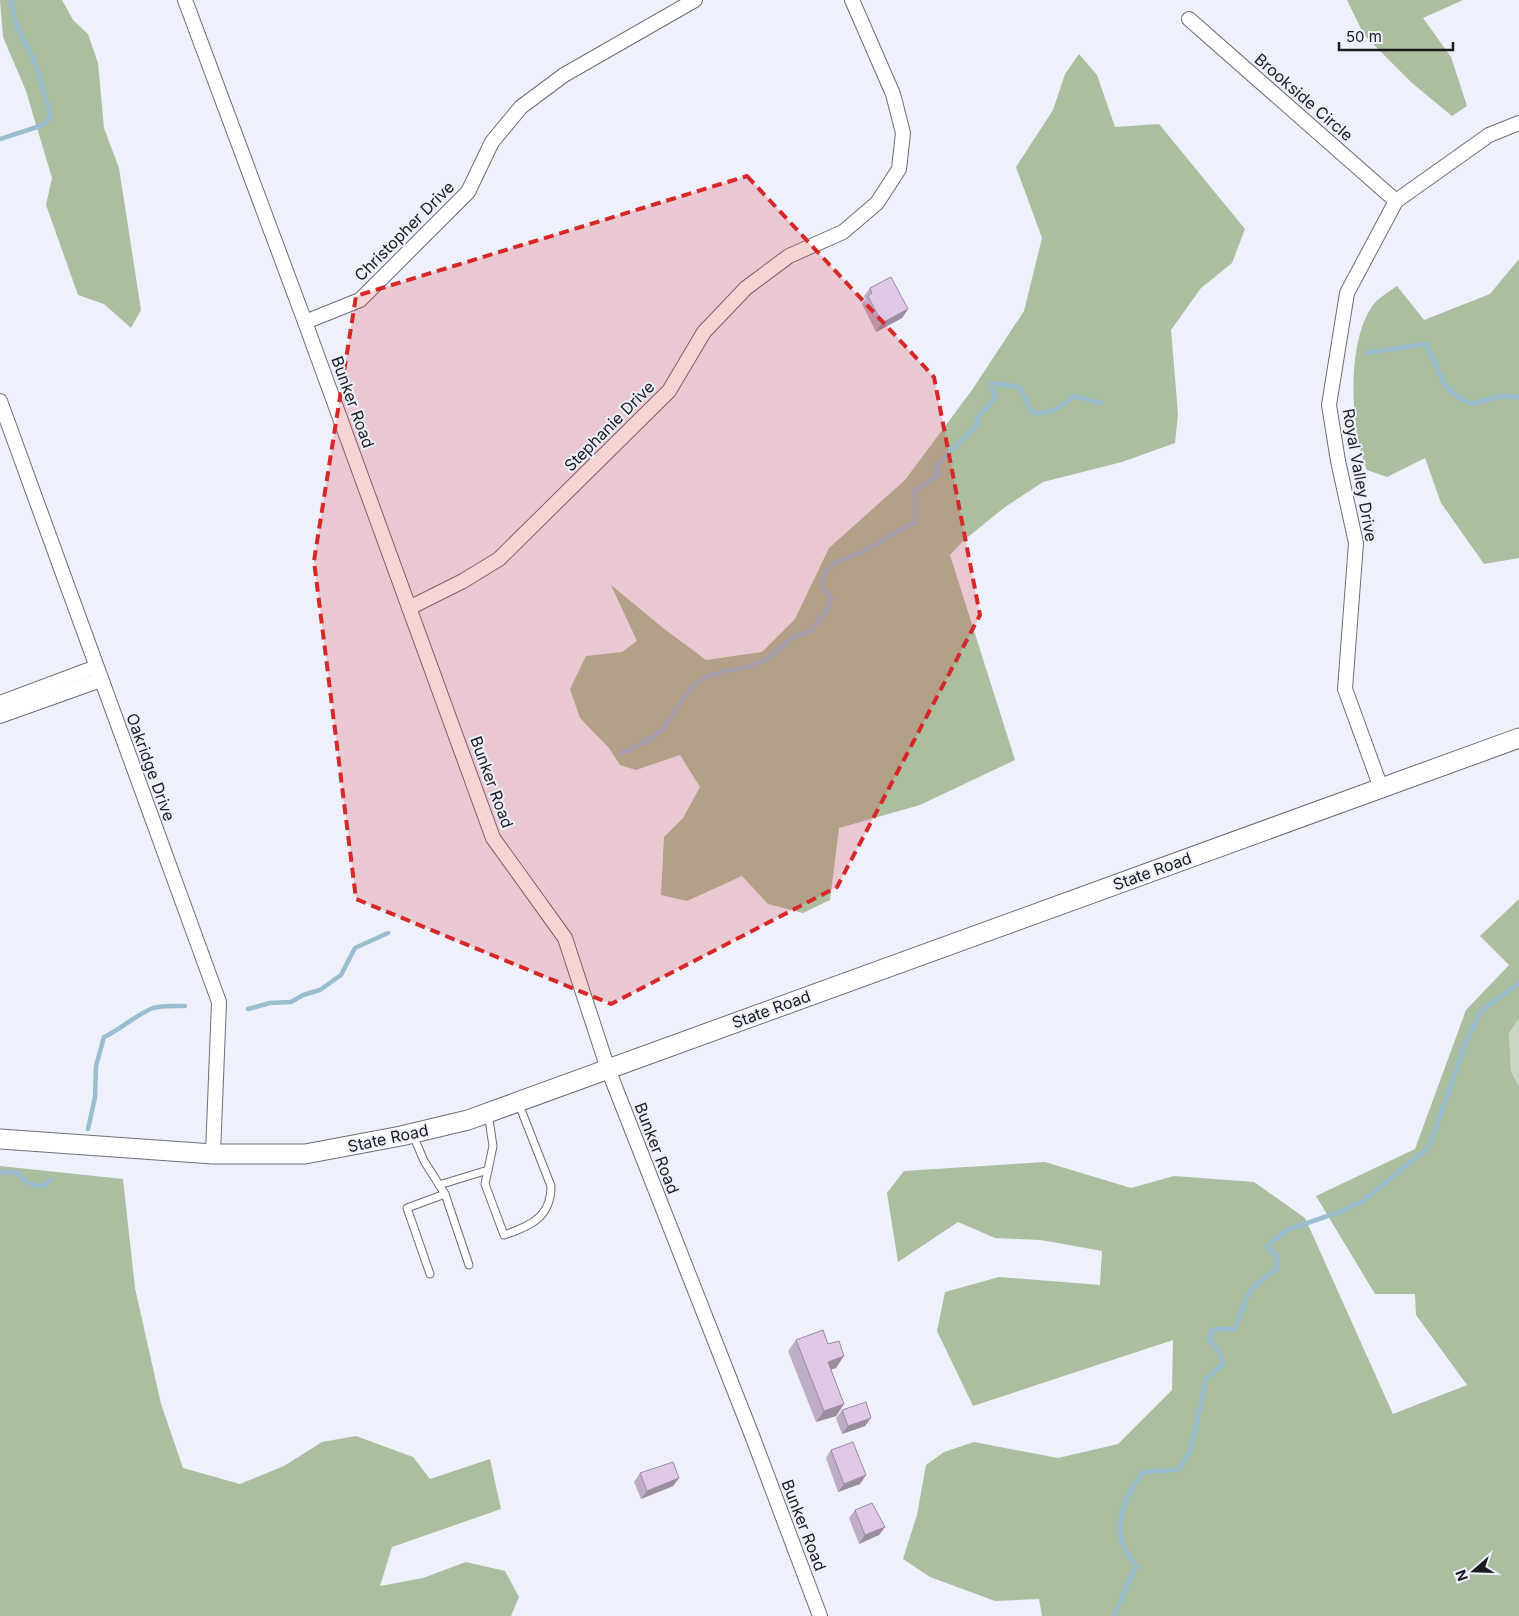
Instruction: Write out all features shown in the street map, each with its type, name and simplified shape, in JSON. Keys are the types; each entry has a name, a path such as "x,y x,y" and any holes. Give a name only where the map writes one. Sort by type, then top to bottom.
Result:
{"main road":[{"name":"State Road","path":"0,1139 213,1154 305,1154 412,1134 468,1120 1519,738"}],"street":[{"name":"Bunker Road","path":"185,0 305,322 493,838 565,938 608,1069 753,1438 820,1616"},
{"name":"Christopher Drive","path":"305,322 360,300 468,192 492,142 521,107 564,75 695,0"},
{"name":"Stephanie Drive","path":"409,608 463,581 499,559 669,391 704,332 746,288 789,256 843,232 877,203 900,169 902,133 893,94 852,0"},
{"name":"Brookside Circle","path":"1189,19 1396,201"},
{"name":"Royal Valley Drive","path":"1381,788 1345,689 1356,543 1338,461 1329,405 1347,293 1396,201 1489,135 1519,123"},
{"name":"Oakridge Drive","path":"0,401 219,1002 213,1154"},
{"path":"0,703 98,673"},
{"path":"0,716 98,673"}],"lane":[{"path":"488,1113 493,1146 484,1184 504,1235 523,1228 539,1219 551,1200 551,1186 518,1102"},
{"path":"412,1134 424,1161 445,1194 468,1264"},
{"path":"439,1185 488,1170"},
{"path":"430,1274 407,1208 445,1194"}],"highlighted area":[{"path":"747,176 934,377 980,615 837,887 611,1004 356,899 314,561 356,296"}],"green space":[{"path":"0,0 62,0 73,20 88,34 98,63 104,128 119,168 141,310 131,328 104,304 78,295 46,205 52,178 26,91 3,37"},
{"path":"1347,0 1463,0 1423,18 1451,57 1467,106 1452,116 1412,83 1364,35"},
{"path":"1079,54 1097,75 1115,127 1159,124 1245,229 1232,263 1201,288 1171,330 1178,414 1175,443 1122,462 1043,482 1005,507 963,541 950,555 1015,760 920,805 839,828 830,900 803,913 768,904 742,876 687,901 661,895 664,837 683,818 700,787 680,755 636,770 620,765 609,748 580,718 570,689 586,656 622,652 637,641 611,585 663,628 706,660 762,652 795,619 829,548 905,480 972,390 1024,311 1042,238 1016,167 1053,110 1065,74"},
{"path":"1519,259 1519,558 1484,564 1441,503 1425,458 1387,477 1367,470 1361,453 1354,410 1355,363 1358,341 1364,321 1373,305 1397,286 1424,320 1490,294"},
{"path":"1519,899 1519,1019 1509,1033 1511,1071 1519,1086 1519,1616 1042,1616 1039,1599 995,1601 930,1577 903,1559 917,1515 926,1465 944,1452 974,1442 1058,1458 1118,1444 1172,1390 1173,1340 973,1406 937,1331 945,1292 999,1277 1100,1285 1102,1251 1041,1240 995,1238 958,1222 898,1262 887,1193 904,1171 1045,1162 1131,1188 1174,1176 1254,1182 1305,1218 1393,1414 1467,1385 1416,1315 1415,1294 1375,1294 1316,1196 1415,1149 1466,1010 1509,965 1480,936"},
{"path":"1519,1019 1519,1086 1511,1071 1509,1033"},
{"path":"0,1166 123,1179 135,1288 161,1404 183,1468 240,1484 284,1466 322,1442 356,1436 413,1457 430,1479 490,1459 501,1509 392,1547 380,1586 423,1578 466,1562 505,1571 519,1597 511,1616 0,1616"}],"building":[{"path":"891,277 908,309 882,323 868,296 872,293 870,288"},
{"path":"823,1330 828,1344 839,1341 844,1356 828,1362 844,1404 824,1411 796,1340"},
{"path":"866,1402 871,1418 848,1426 842,1410"},
{"path":"853,1442 866,1475 844,1484 831,1450"},
{"path":"673,1462 679,1478 647,1491 640,1473"},
{"path":"872,1503 885,1527 865,1535 855,1510"}],"waterway":[{"path":"0,139 43,125 48,120 50,113 37,67 16,24 11,0"},
{"path":"1367,353 1425,344 1446,385 1460,398 1471,404 1501,396 1519,397"},
{"path":"621,754 662,730 685,695 701,680 708,676 759,663 795,637 810,632 827,610 831,598 822,586 824,572 837,562 860,553 915,522 915,491 939,474 936,466 975,427 979,416 995,398 991,383 1019,387 1032,412 1049,412 1074,396 1101,403"},
{"path":"248,1009 270,1003 291,1002 303,995 320,990 341,975 355,948 388,933"},
{"path":"1114,1616 1136,1566 1124,1548 1120,1533 1121,1514 1124,1505 1143,1472 1178,1470 1191,1450 1206,1379 1223,1364 1219,1351 1209,1340 1213,1329 1234,1329 1248,1294 1259,1282 1277,1269 1277,1257 1267,1246 1287,1230 1339,1212 1363,1201 1429,1147 1466,1042 1481,1011 1519,983"},
{"path":"88,1129 95,1097 96,1066 104,1037 153,1008 185,1006"},
{"path":"0,1172 17,1173 29,1184 43,1186 52,1179"}]}
